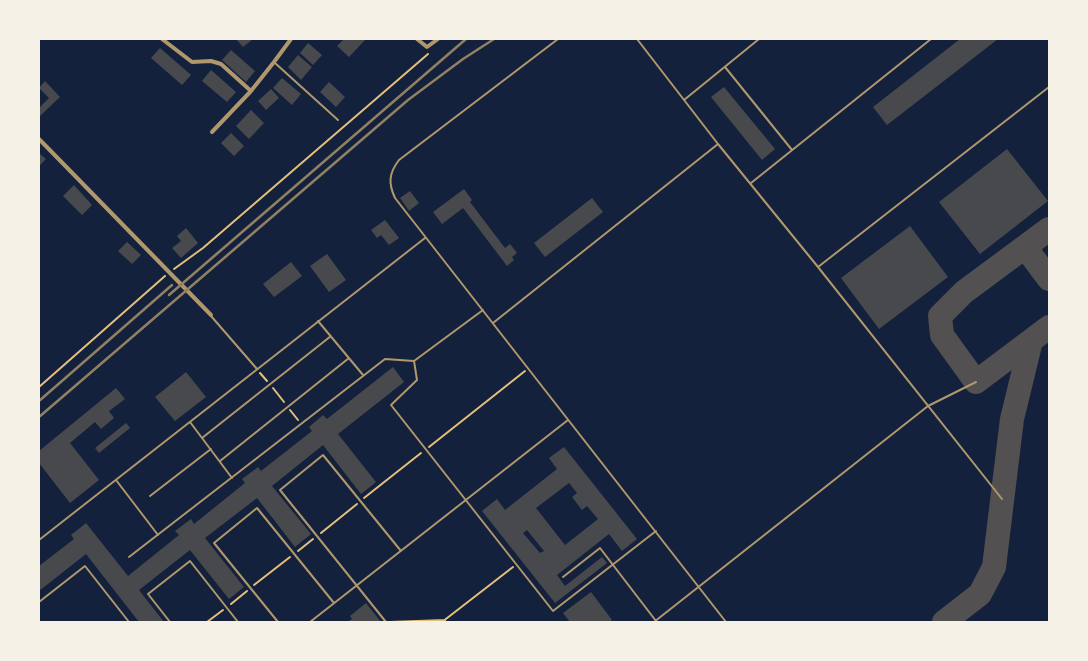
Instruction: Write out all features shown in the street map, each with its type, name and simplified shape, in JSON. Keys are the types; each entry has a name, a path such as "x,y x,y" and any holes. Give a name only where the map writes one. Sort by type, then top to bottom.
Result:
{"street":[{"path":"162,39 192,62 211,61 221,64 251,90"},
{"path":"212,132 251,90 291,39"},
{"path":"417,39 429,49 438,39"},
{"path":"39,139 211,315"}],"lane":[{"path":"558,39 399,160 392,169 390,188 395,198 425,238 726,622"},
{"path":"637,39 718,144 1002,499"},
{"path":"684,100 759,39"},
{"path":"751,184 930,39"},
{"path":"274,62 338,120"},
{"path":"725,67 792,150"},
{"path":"818,267 1049,87"},
{"path":"493,323 718,144"},
{"path":"39,540 425,238"},
{"path":"129,557 385,358 414,361 483,310"},
{"path":"211,315 257,369"},
{"path":"318,321 363,375"},
{"path":"202,438 331,336"},
{"path":"220,461 349,358"},
{"path":"414,361 417,380 391,405 553,610 656,531"},
{"path":"563,577 600,548 656,622 928,406 976,382"},
{"path":"310,622 568,420"},
{"path":"190,422 232,478"},
{"path":"150,496 211,449"},
{"path":"387,622 280,490 323,455 401,551"},
{"path":"116,480 158,535"},
{"path":"278,622 214,543 257,508 334,603"},
{"path":"170,622 148,594 190,561 238,622"},
{"path":"39,602 85,566 129,622"}],"path":[{"path":"39,387 147,294 170,271 203,248 429,49"},
{"path":"257,369 301,424"},
{"path":"207,622 529,369"},
{"path":"387,622 444,622 517,564"}],"building":[{"path":"236,39 253,39 243,47"},
{"path":"344,39 366,39 349,57 337,46"},
{"path":"960,39 998,39 887,125 873,107"},
{"path":"308,43 322,55 313,65 300,53"},
{"path":"160,48 191,75 182,85 151,58"},
{"path":"231,50 255,71 246,82 222,60"},
{"path":"298,55 312,67 301,80 288,67"},
{"path":"211,70 236,92 227,102 202,81"},
{"path":"282,78 301,94 292,105 273,88"},
{"path":"45,81 60,97 39,117 39,106 49,98 39,88"},
{"path":"329,82 345,97 336,107 320,92"},
{"path":"724,87 775,149 762,160 711,97"},
{"path":"271,89 279,98 266,110 258,101"},
{"path":"251,110 264,123 249,139 236,126"},
{"path":"231,133 244,146 234,156 221,143"},
{"path":"1007,149 1048,201 980,254 939,202"},
{"path":"39,153 46,159 39,166"},
{"path":"74,185 92,205 82,215 63,196"},
{"path":"464,189 472,200 470,202 505,248 510,244 517,253 512,257 514,260 507,266 463,208 442,224 433,212"},
{"path":"410,191 419,203 409,211 400,198"},
{"path":"592,198 603,212 545,257 534,243"},
{"path":"385,220 399,238 389,245 381,235 377,238 371,230"},
{"path":"910,226 948,277 879,329 841,278"},
{"path":"186,228 198,243 181,258 172,248 181,241 177,236"},
{"path":"127,242 141,255 132,264 118,251"},
{"path":"327,254 346,280 329,292 310,266"},
{"path":"291,262 302,276 274,297 263,284"},
{"path":"393,367 404,382 338,434 376,482 361,494 323,445 272,486 311,534 295,547 257,498 205,538 244,587 229,599 190,550 139,590 164,622 139,622 86,554 39,591 39,566 74,539 71,535 86,523 128,576 179,535 175,531 191,519 194,524 245,483 242,479 258,467 261,471 312,431 309,427 323,415 327,419"},
{"path":"186,372 206,397 175,421 155,397"},
{"path":"116,388 125,399 109,411 114,418 101,429 95,422 70,443 99,480 70,503 39,463 39,451"},
{"path":"126,423 130,428 99,453 95,448"},
{"path":"564,447 637,539 622,551 609,534 557,575 565,586 602,557 607,563 555,603 482,511 497,499 505,510 557,469 549,458","holes":["569,483 577,493 572,497 582,510 587,506 598,519 565,545 536,508","527,530 544,551 540,553 523,533"]},
{"path":"591,592 612,620 609,622 570,622 563,613"},
{"path":"366,603 381,622 347,622 352,619 350,616"}],"taxiway":[{"path":"1049,229 964,292 940,316 942,335 976,382 1049,327"},
{"path":"1025,247 1049,279"},
{"path":"944,622 980,594 994,567 1012,419 1031,341"}],"railway":[{"path":"169,295 466,39"},
{"path":"39,417 408,100 463,59 494,39"},
{"path":"39,401 172,285"}]}
